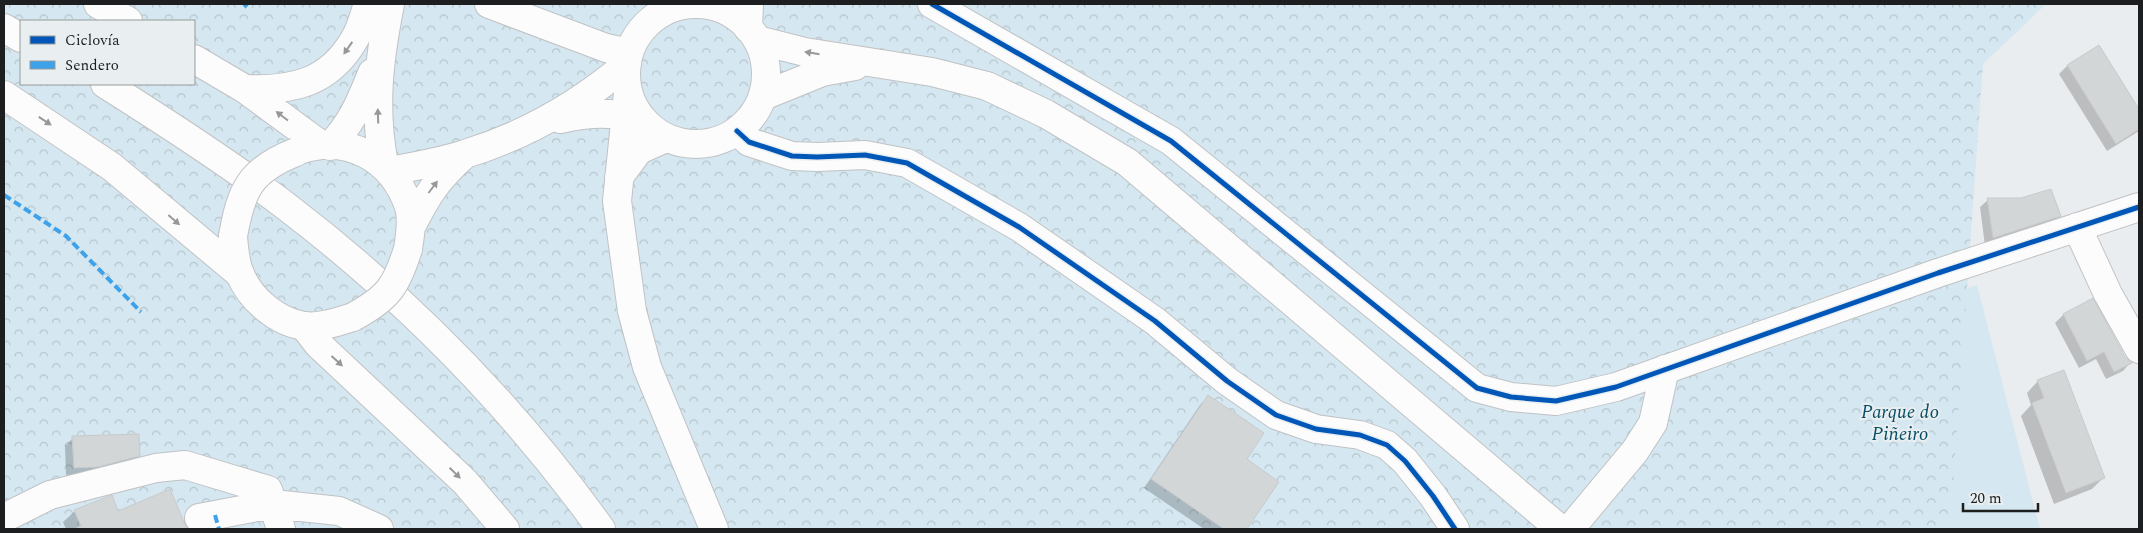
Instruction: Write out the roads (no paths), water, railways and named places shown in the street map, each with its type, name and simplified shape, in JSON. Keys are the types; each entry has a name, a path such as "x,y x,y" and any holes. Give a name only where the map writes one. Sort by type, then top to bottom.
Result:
{"main road":[{"path":"98,4 126,20"},
{"path":"245,89 271,90 302,85 328,71 355,39 368,4"},
{"path":"390,4 380,54 377,102 378,134 387,168 409,208 409,238"},
{"path":"489,4 606,48 628,59"},
{"path":"195,60 245,89 315,148 357,150 387,168 465,154 535,125 596,91 628,59 643,28 653,18 665,11 693,4 723,10 739,20 751,24 805,52 932,72 987,86 1046,114 1127,162 1552,523"},
{"path":"932,4 1171,141 1478,388 1511,397 1556,401 1616,386 1938,273 2139,207"},
{"path":"535,125 596,113 632,109 666,138 695,145 717,141 737,131 748,121 763,96 765,67 751,24"},
{"path":"4,28 20,37"},
{"path":"380,54 357,109 345,131 315,148 277,159 253,179 238,204 233,236 240,274 250,292 266,308 284,320 304,326 328,325 353,317 378,303 391,289 402,268 409,238 429,192 444,173 465,154"},
{"path":"628,59 632,109 619,177 617,202 632,311 647,367 714,529"},
{"path":"763,96 822,72 855,66 894,67"},
{"path":"108,85 197,143 288,208 405,308 461,362 526,434 601,529"},
{"path":"4,95 112,166 240,274"},
{"path":"737,131 749,142 792,156 817,158 865,154 907,163 1020,227 1155,321 1228,381 1276,415 1316,429 1360,435 1387,445 1405,461 1433,496 1455,529"},
{"path":"619,177 639,150 666,138"},
{"path":"2077,227 2108,294 2139,350"},
{"path":"304,326 318,344 465,482 505,529"},
{"path":"1570,529 1635,451 1653,423 1665,369"},
{"path":"4,518 50,495 66,490 156,468 185,465 268,490 277,517"},
{"path":"199,518 277,517 339,511 379,529"}],"park label":[{"name":"Parque do Piñeiro","path":"1900,423"}]}
